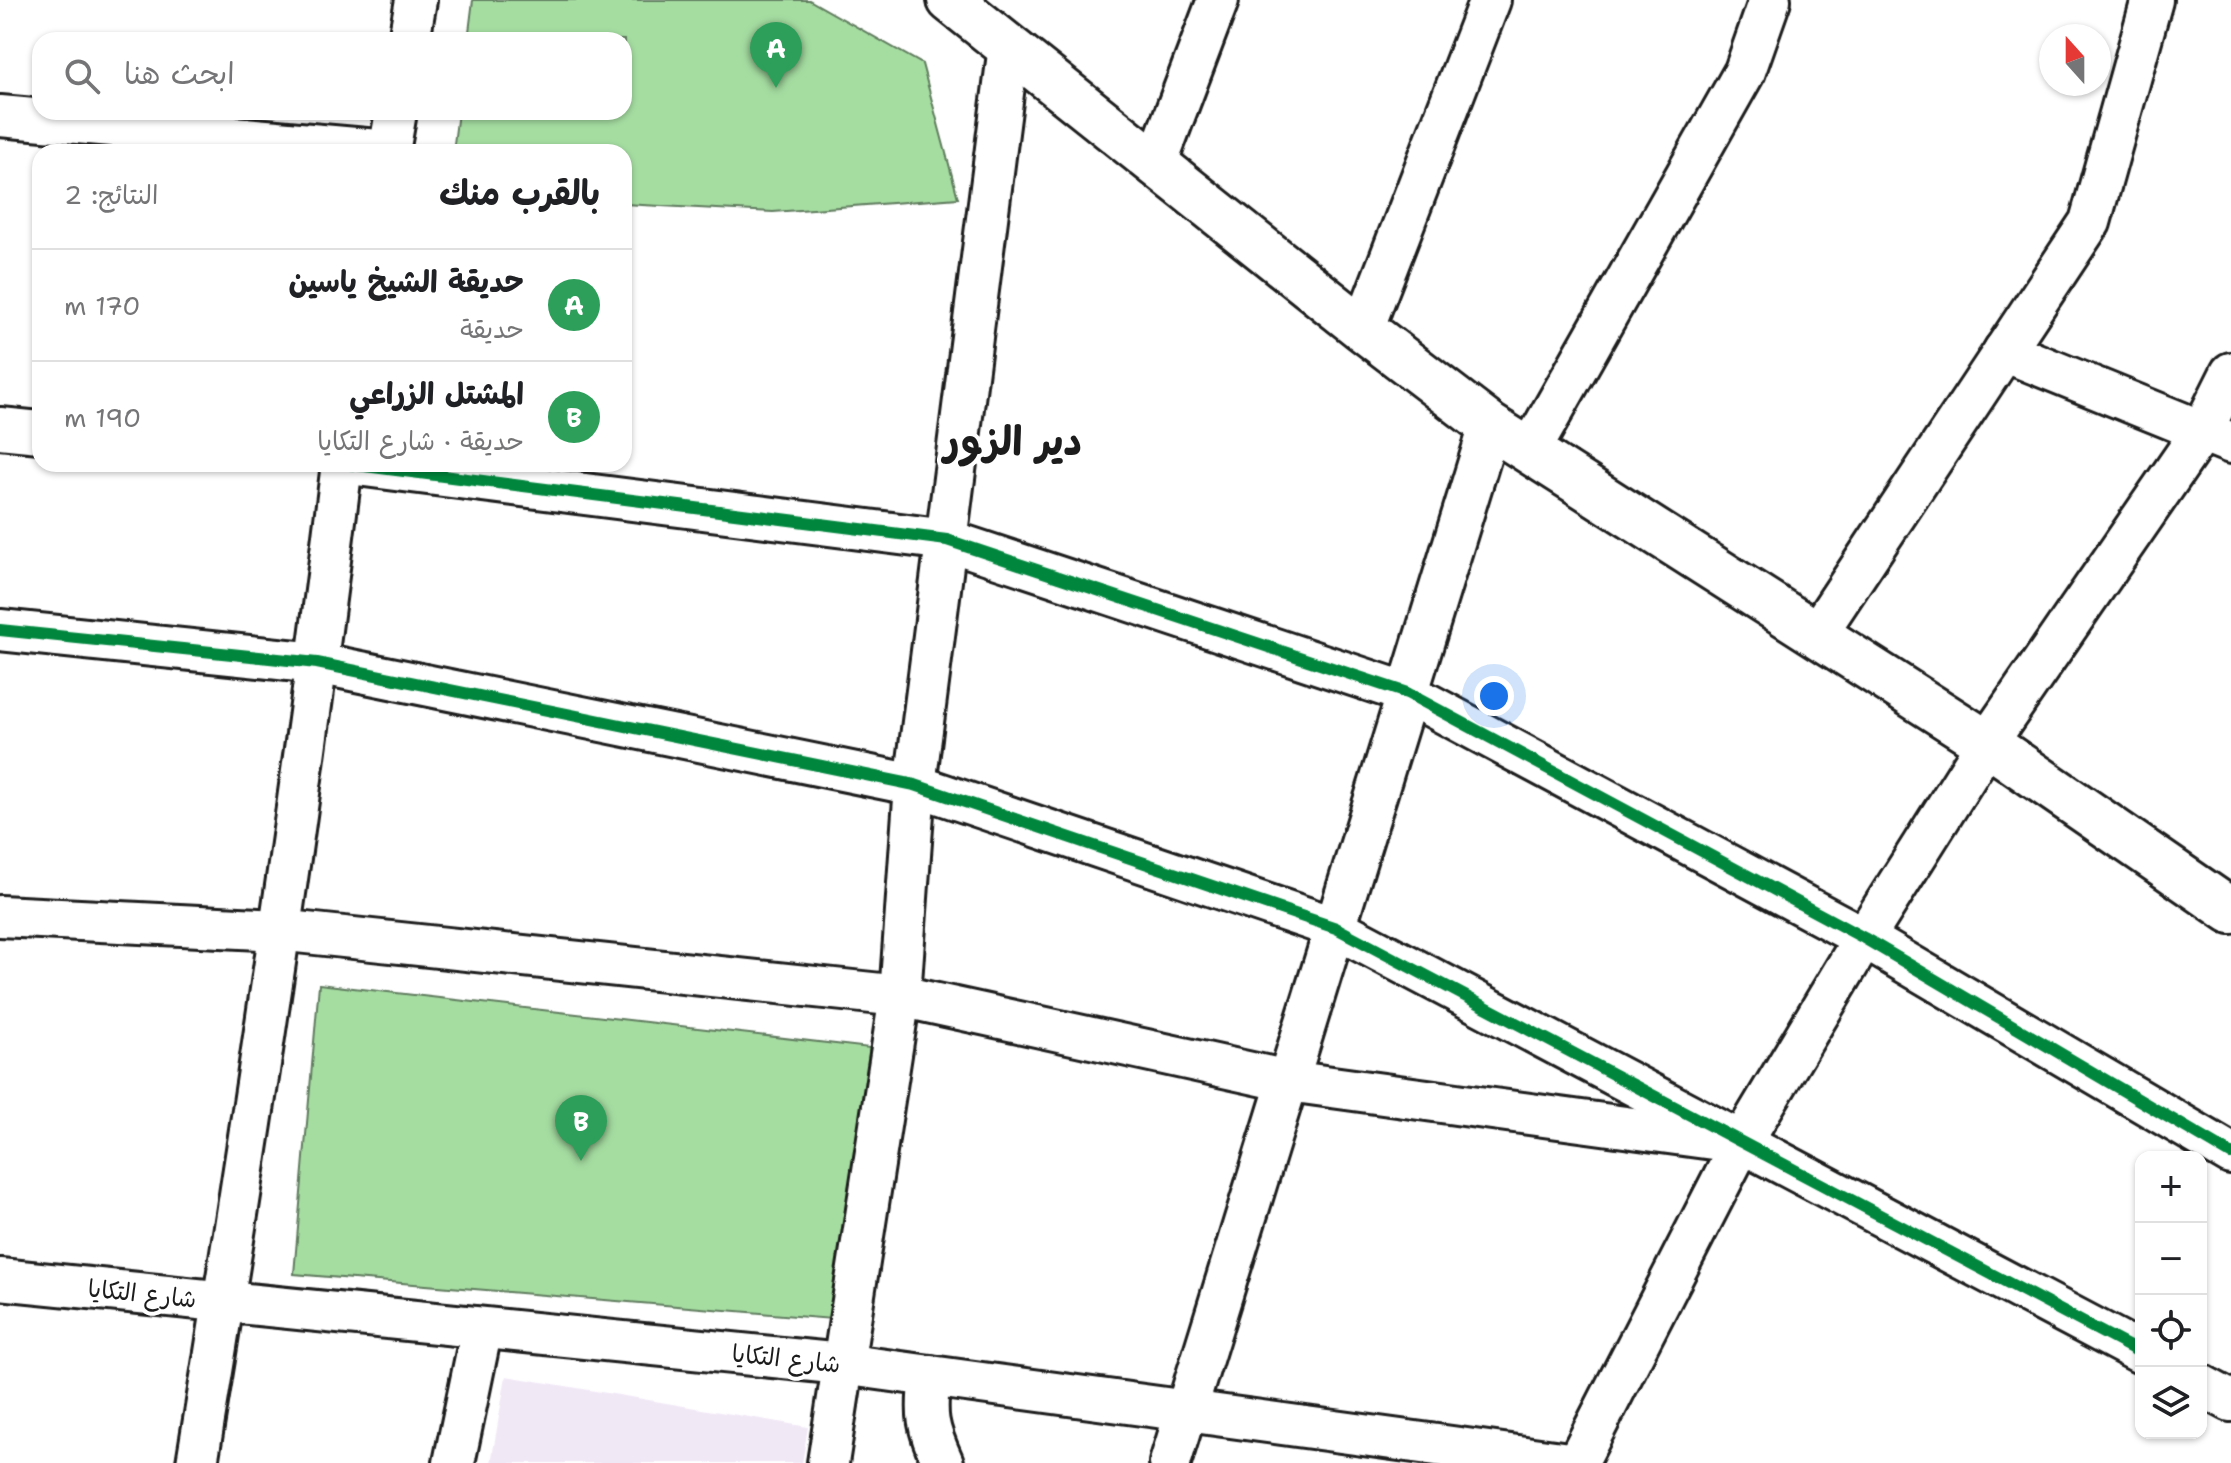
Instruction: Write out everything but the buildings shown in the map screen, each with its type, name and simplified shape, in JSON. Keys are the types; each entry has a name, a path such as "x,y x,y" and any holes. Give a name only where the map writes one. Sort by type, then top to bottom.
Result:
{"main road":[{"path":"953,1 1363,329 1490,426 1987,743 2231,911"}],"street":[{"path":"410,32 416,0"},
{"path":"1156,164 1218,0"},
{"path":"1363,329 1490,0"},
{"path":"1530,451 1745,71 1770,0"},
{"path":"1817,633 2090,222 2152,0"},
{"path":"828,1463 900,996 915,785 1009,46"},
{"path":"0,116 32,119"},
{"path":"43,120 303,144"},
{"path":"390,144 395,120"},
{"path":"2004,351 2216,437"},
{"path":"1577,1463 1741,1143 1864,938 1987,743 2216,437 2231,373"},
{"path":"1170,1463 1490,426"},
{"path":"0,428 32,431"},
{"path":"197,1463 317,663 341,472"},
{"path":"412,472 947,540 1407,693 1864,938 2231,1154"},
{"path":"0,630 317,663 915,785 1336,928 2135,1350"},
{"path":"0,916 278,930 900,996 1288,1081 1741,1143"},
{"name":"شارع التكايا","path":"0,1279 842,1364 1569,1463"},
{"path":"454,1463 482,1328"},
{"path":"930,1376 927,1418 930,1434 943,1463"},
{"path":"2207,1388 2231,1401"}],"shaded area":[{"path":"506,1376 808,1427 802,1463 491,1463"}],"green space":[{"path":"473,0 809,0 922,64 958,198 773,212 632,204 632,144 454,144 457,120 632,120 632,32 469,32"},
{"path":"319,984 879,1049 832,1319 294,1274"}],"cycle path":[{"path":"412,472 947,540 1407,693 1864,938 2231,1154"},
{"path":"0,630 317,663 915,785 1336,928 2135,1350"}],"place":[{"name":"حديقة الشيخ ياسين","path":"776,88"},
{"name":"المشتل الزراعي","path":"581,1161"}],"district":[{"name":"دير الزور","path":"1013,441"}]}
